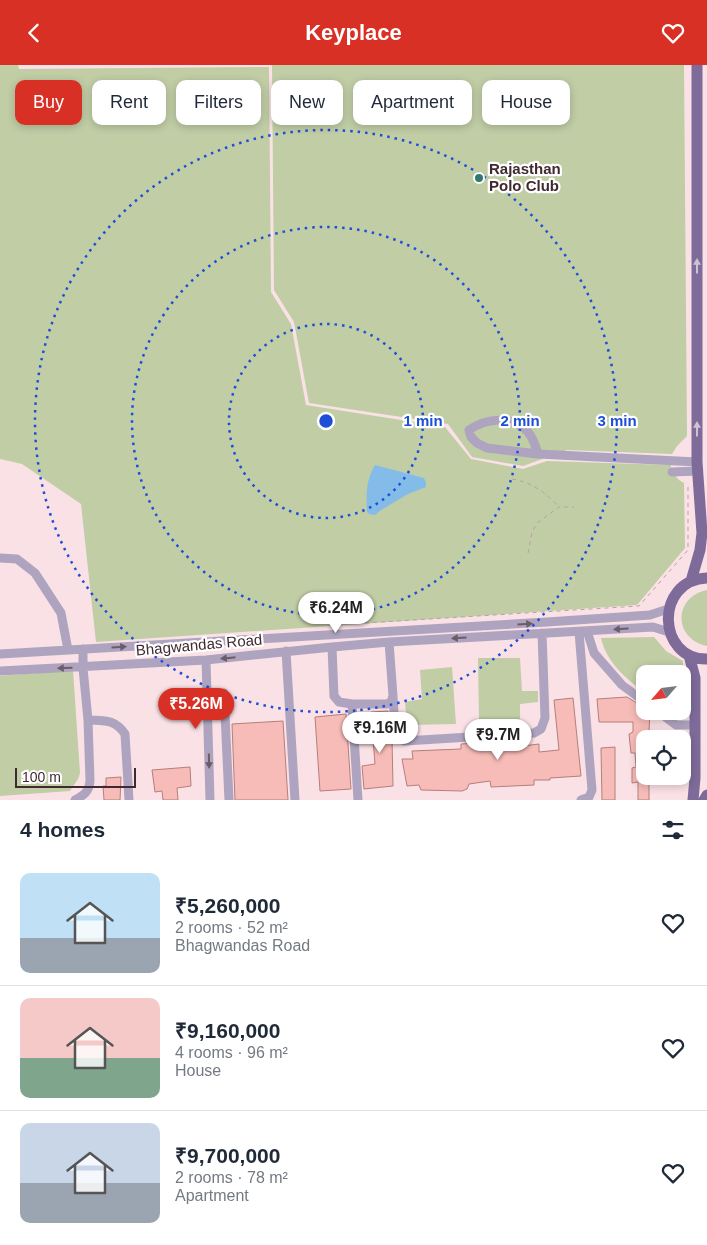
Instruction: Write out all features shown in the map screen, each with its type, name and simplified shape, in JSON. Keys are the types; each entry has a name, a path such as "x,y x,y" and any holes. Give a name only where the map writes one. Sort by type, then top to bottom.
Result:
{"main road":[{"path":"691,581 700,550 702,533 694,467 697,65"},
{"path":"707,577 691,581 680,588 673,597 668,609 667,622 669,632 674,641 689,655 707,659"},
{"path":"689,655 695,678 694,800"},
{"path":"704,800 707,795"}],"street":[{"path":"538,454 529,433 518,425 502,420 492,420 476,425 469,430 471,437 477,443 487,448 538,454 694,467"},
{"path":"672,472 694,467"},
{"path":"0,558 17,559 35,573 61,613 68,650"},
{"name":"Bhagwandas Road","path":"0,654 537,623 650,615 668,609"},
{"name":"Bhagwandas Road","path":"0,671 206,660 389,642 542,633 653,627 669,632"},
{"path":"583,631 594,653 622,685 636,695"},
{"path":"581,800 588,797 592,790 583,631"},
{"path":"389,642 396,730 398,738 405,741 534,733 541,729 546,719 542,633"},
{"path":"332,647 334,696 339,702 352,704 387,703 391,702 393,696"},
{"path":"75,800 86,795 90,787 83,649"},
{"path":"286,651 295,800"},
{"path":"206,660 210,800"},
{"path":"224,693 230,800"},
{"path":"352,704 358,800"},
{"path":"88,720 111,721 121,727 125,734 129,800"},
{"path":"669,720 676,725 695,725"}],"path":[{"path":"364,623 639,606 688,550 694,467"},
{"path":"512,479 531,484 550,497 559,507"},
{"path":"528,553 532,532 537,523 559,507 574,507"}],"green space":[{"path":"0,65 18,65 19,69 269,67 271,292 291,324 306,405 445,427 471,459 523,469 547,461 671,465 671,471 684,483 685,548 637,605 96,642 81,504 22,464 0,459"},
{"name":"Rajasthan Polo Club","path":"272,65 684,65 687,436 672,454 567,450 523,466 472,457 448,424 309,403 294,322 274,290 273,125 343,125 343,80 272,80"},
{"path":"707,590 707,646 696,642 688,635 683,627 681,618 683,609 688,601 696,594"},
{"path":"654,637 666,651 683,661 683,665 636,665 636,685 617,669 607,654 601,638"},
{"path":"478,658 520,658 522,691 538,691 538,702 520,704 520,723 484,728 479,722"},
{"path":"452,667 456,724 407,725 405,702 422,699 420,670"},
{"path":"73,670 80,773 78,779 70,791 0,796 0,676"}],"water":[{"path":"375,465 424,478 426,487 408,494 375,515 369,514 367,512 367,488"}],"building":[{"path":"627,697 636,702 636,720 650,720 649,730 636,730 636,767 635,753 631,753 629,734 633,732 633,722 599,722 597,699"},
{"path":"573,698 581,776 534,780 534,785 491,787 490,781 469,784 467,789 462,791 421,790 419,785 407,786 402,759 413,759 412,751 461,749 461,744 491,742 490,750 539,744 539,752 559,750 554,700"},
{"path":"388,711 389,731 392,739 393,786 364,789 362,766 375,764 371,712"},
{"path":"346,714 351,789 320,791 315,717"},
{"path":"283,721 288,800 235,800 232,724"},
{"path":"615,747 615,800 602,800 601,748"},
{"path":"190,767 191,786 177,788 178,800 163,800 162,791 155,792 152,770"},
{"path":"636,767 636,782 632,783 632,768"},
{"path":"121,777 120,800 104,800 103,786 106,786 106,778"},
{"path":"638,785 649,785 649,800 638,800"}],"place":[{"name":"Rajasthan Polo Club","path":"479,178"}]}
